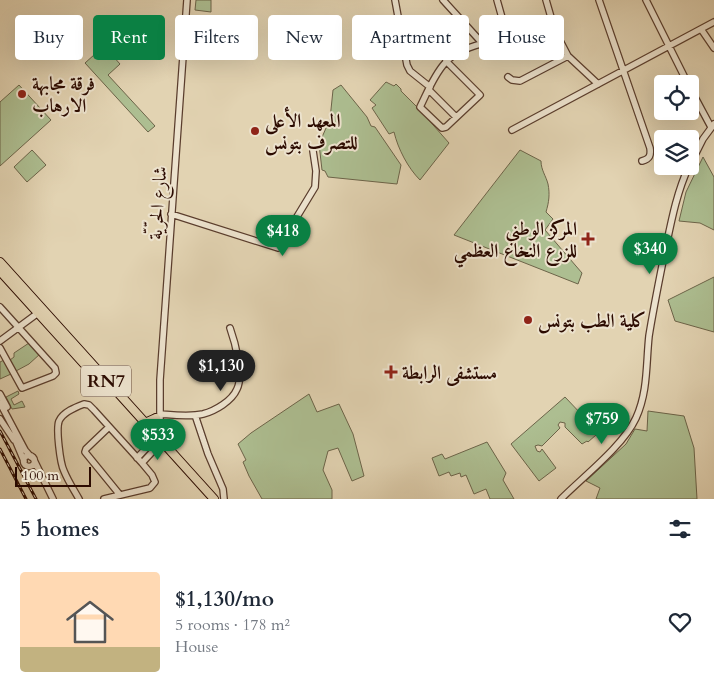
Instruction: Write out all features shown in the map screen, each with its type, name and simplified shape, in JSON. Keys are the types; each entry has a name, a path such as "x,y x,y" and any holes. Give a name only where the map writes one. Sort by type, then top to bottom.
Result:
{"main road":[{"name":"RN7","path":"0,262 144,423 208,499"},
{"name":"RN7","path":"0,271 214,499"},
{"path":"144,423 158,416"}],"street":[{"name":"شارع الحرّيّة","path":"157,439 187,0"},
{"path":"395,0 408,68 456,117"},
{"path":"443,0 479,40"},
{"path":"497,0 501,15"},
{"path":"546,0 550,15"},
{"path":"599,0 650,148 648,159 642,161"},
{"path":"646,0 683,75"},
{"path":"512,130 714,22"},
{"path":"701,29 714,48"},
{"path":"446,61 480,95 446,127 442,128 438,127 420,107 446,61 460,52 479,45"},
{"path":"564,48 568,56 598,84"},
{"path":"508,78 520,81 568,56"},
{"path":"699,104 712,126 699,149"},
{"path":"171,214 278,248 315,187 316,172 313,151"},
{"path":"561,499 624,438 636,419 645,392 648,346 656,292 674,211 686,175"},
{"path":"0,307 55,368 56,373 54,376 22,388 0,348"},
{"path":"0,341 38,313"},
{"path":"158,416 195,415 216,409 238,389 237,356 230,328"},
{"path":"0,394 12,417 25,464 43,481"},
{"path":"0,403 22,449"},
{"path":"79,499 61,464 59,422 70,411 84,404 92,408 154,478 155,482 143,491 104,499"},
{"path":"0,408 22,449"},
{"path":"195,415 205,446 223,489 224,499"},
{"path":"0,419 22,449 33,458 53,499"},
{"path":"109,427 85,452 120,495"},
{"path":"139,461 157,439"},
{"path":"25,464 26,457 33,458"},
{"path":"25,464 33,465 33,458"}],"green space":[{"path":"196,0 211,0 211,12 195,10"},
{"path":"93,56 93,60 116,60 120,64 108,75 155,126 148,132 85,63"},
{"path":"386,82 394,86 396,84 449,143 420,180 404,158 394,132 389,134 372,108 376,105 370,100"},
{"path":"19,85 51,120 0,166 0,102"},
{"path":"341,85 367,117 371,126 375,127 401,165 397,184 328,177 325,171 322,170 319,144 330,119 333,90"},
{"path":"32,150 46,165 27,182 14,167"},
{"path":"520,150 541,161 549,188 546,212 553,219 545,230 582,273 578,284 454,235"},
{"path":"703,157 714,177 714,230 700,223 679,221 686,192 694,175 699,175 699,165"},
{"path":"714,277 714,332 675,321 668,300"},
{"path":"29,343 40,354 29,364 16,371 10,360 14,357 14,353"},
{"path":"4,360 11,374 0,379 0,362"},
{"path":"18,391 19,394 11,399 14,405 22,401 25,407 12,409 6,397"},
{"path":"309,394 317,412 339,404 353,434 364,476 352,481 338,448 328,451 323,470 332,490 332,499 262,499 249,476 243,462 246,460 238,444 251,433"},
{"path":"565,397 583,416 579,420 596,435 588,442 582,444 565,427 565,423 560,422 558,425 560,428 542,446 535,446 537,451 540,452 542,449 556,468 539,481 511,444"},
{"path":"648,411 684,416 694,448 697,499 596,499 600,488 586,481 626,444 635,429 647,431"},
{"path":"487,442 506,473 503,480 514,499 490,499 486,489 474,494 466,475 461,477 460,473 451,476 449,472 439,476 432,458 442,454 445,459"}],"railway":[{"path":"0,431 36,499"},
{"path":"0,449 26,499"}],"place":[{"name":"فرقة مجابهة الارهاب","path":"22,94"},
{"name":"المعهد الأعلى للتصرف بتونس","path":"255,131"},
{"name":"المركز الوطني للزرع النخاع العظمي","path":"588,239"},
{"name":"كلية الطب بتونس","path":"528,320"},
{"name":"مستشفى الرابطة","path":"391,372"}]}
